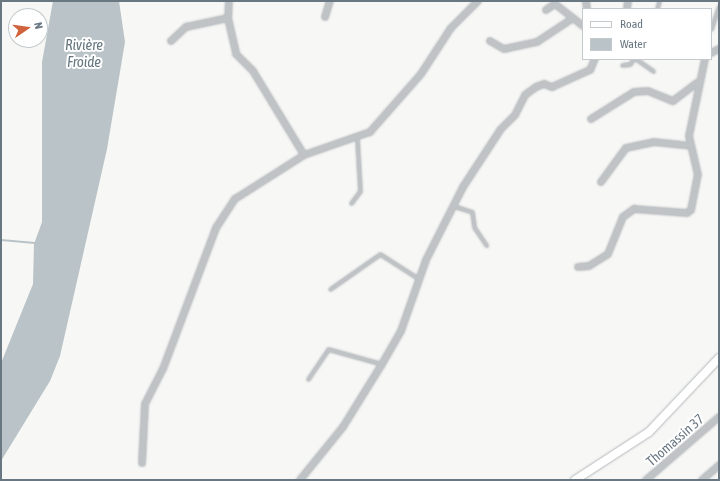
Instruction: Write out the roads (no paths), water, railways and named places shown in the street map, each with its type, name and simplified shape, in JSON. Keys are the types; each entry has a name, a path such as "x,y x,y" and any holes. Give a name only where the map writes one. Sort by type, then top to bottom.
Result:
{"main road":[{"path":"575,480 648,432 719,358"}],"street":[{"path":"229,1 228,18 236,54 254,71 304,155"},
{"path":"325,17 330,1"},
{"path":"142,463 145,404 163,369 216,228 245,191 275,176 304,155 357,140 380,123 451,28 478,1"},
{"path":"546,10 552,4 582,25"},
{"path":"171,41 186,27 228,18"},
{"path":"490,41 504,49 538,42 573,18"},
{"path":"300,480 343,427 401,331 419,279 463,187 501,129 515,115 525,95 544,84 552,87 590,70 595,60"},
{"path":"578,267 589,266 608,254 623,217 634,209 687,213 691,210 698,175 689,136 697,83 705,60"},
{"path":"591,120 634,92 648,91 673,101 697,83"},
{"path":"601,182 626,148 654,142 691,146"},
{"name":"Thomassin 37","path":"646,480 719,417"},
{"path":"702,480 719,466"}],"lane":[{"path":"712,26 719,6"},
{"path":"622,65 630,64 632,60"},
{"path":"637,60 653,71"},
{"path":"350,203 360,191 357,140"},
{"path":"454,206 472,212 474,227 486,245"},
{"path":"330,289 380,254 419,279"},
{"path":"308,378 328,349 382,364"}],"water":[{"name":"Rivière Froide","path":"53,1 119,1 125,42 107,149 60,356 50,381 1,461 1,363 33,284 34,244 42,222 42,62 45,48 48,48 48,29"}],"waterway":[{"path":"1,240 35,243"}]}
